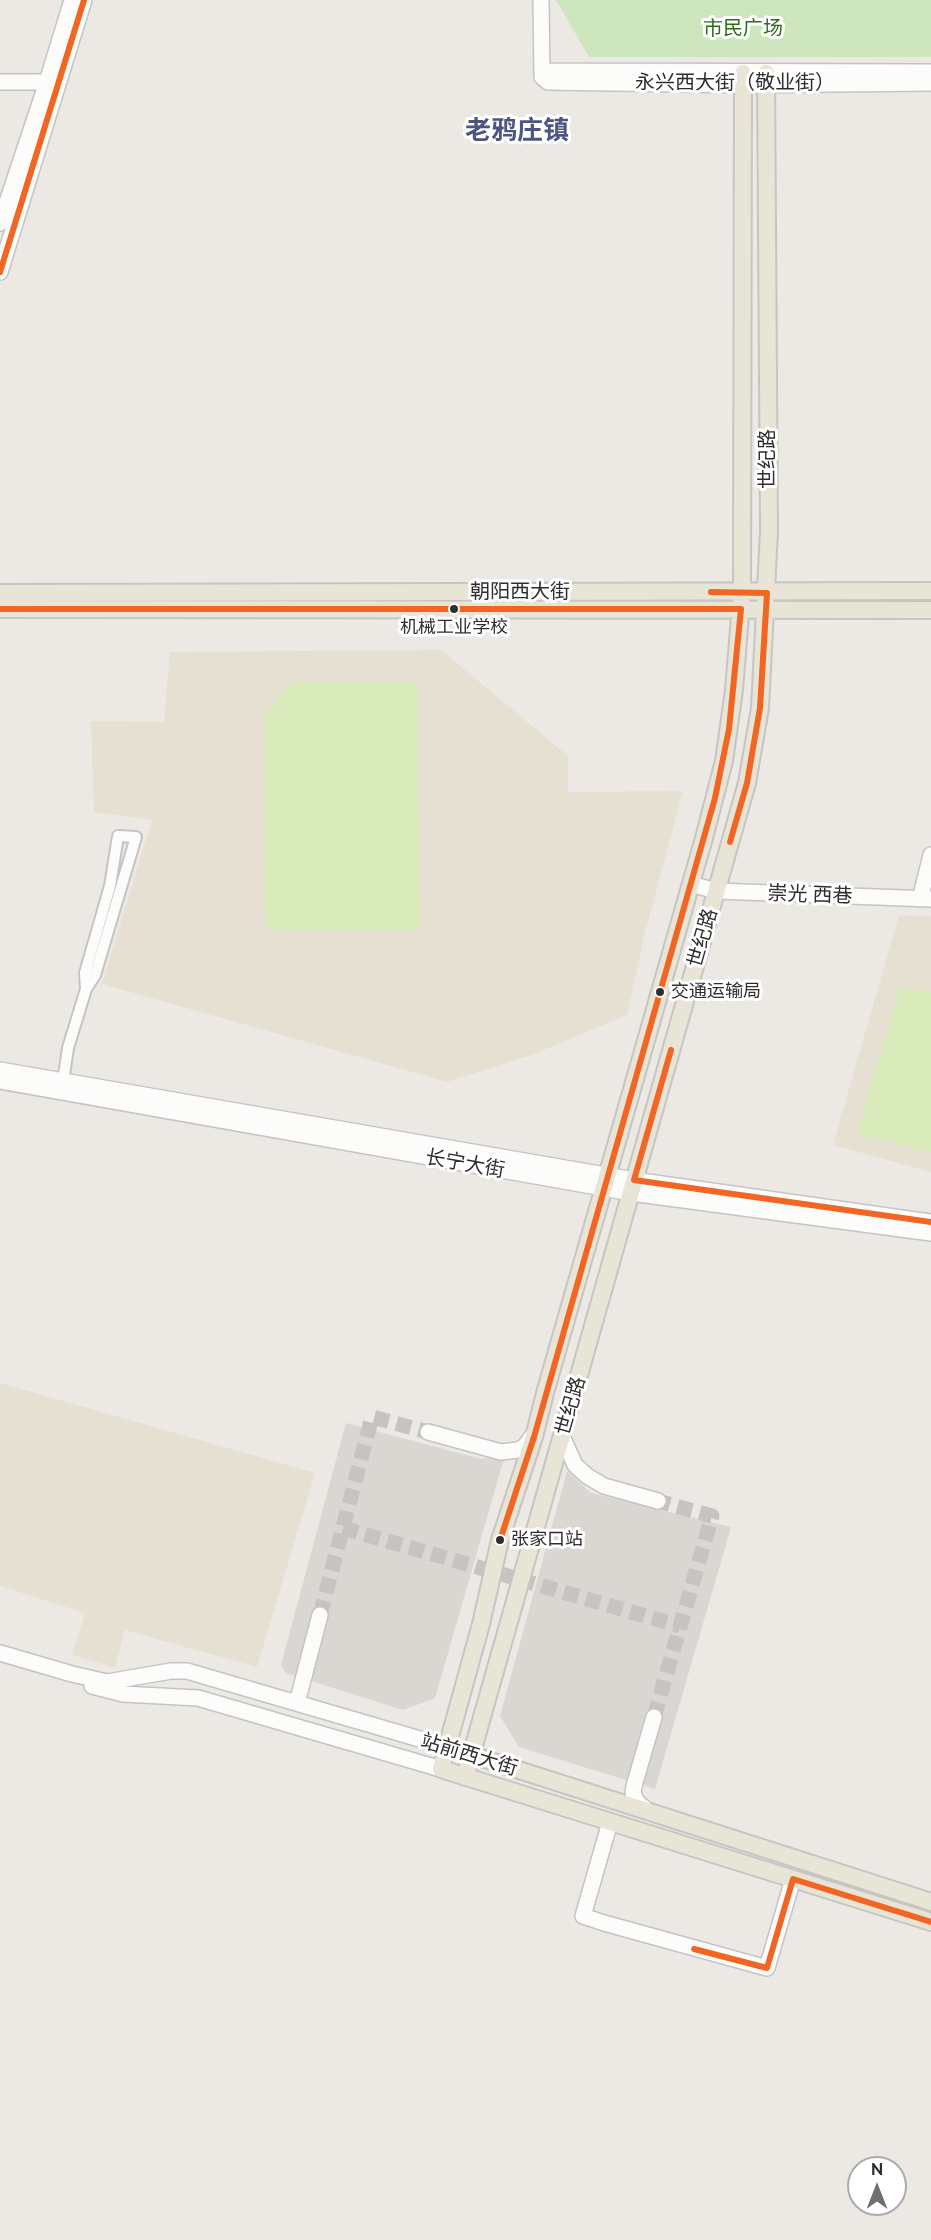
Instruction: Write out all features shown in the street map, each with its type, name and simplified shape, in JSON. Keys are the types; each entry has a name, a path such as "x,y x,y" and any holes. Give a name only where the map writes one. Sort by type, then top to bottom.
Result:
{"main road":[{"path":"0,223 72,0"},
{"path":"0,272 84,0"},
{"path":"541,0 545,74"},
{"path":"545,74 550,0"},
{"name":"永兴西大街（敬业街）","path":"766,79 931,72"},
{"name":"永兴西大街（敬业街）","path":"545,74 931,83"},
{"name":"世纪路","path":"441,1769 480,1629 500,1540 538,1422 724,761 741,601 743,79"},
{"name":"世纪路","path":"465,1777 747,783 760,708 769,531 766,79"},
{"path":"0,82 47,82"},
{"name":"朝阳西大街","path":"766,601 931,591"},
{"name":"朝阳西大街","path":"0,593 766,601 931,610"},
{"name":"朝阳西大街","path":"0,609 741,601"},
{"path":"926,899 931,855"},
{"name":"崇光 西巷","path":"691,884 716,891 926,899"},
{"name":"长宁大街","path":"0,1070 633,1187 931,1233"},
{"name":"长宁大街","path":"0,1081 606,1182"},
{"name":"长宁大街","path":"633,1187 931,1222"},
{"path":"429,1432 501,1452 518,1450 525,1446 538,1422 564,1429 575,1465 587,1476 604,1486 658,1501"},
{"path":"297,1703 320,1615"},
{"path":"480,1629 504,1636"},
{"name":"站前西大街","path":"0,1653 123,1694 198,1698 441,1769 931,1922"},
{"name":"站前西大街","path":"0,1659 72,1677 107,1682 171,1671 187,1671 447,1747 931,1901"},
{"path":"648,1811 637,1802 633,1793 654,1717"},
{"path":"610,1822 583,1916 604,1923 767,1968 793,1879"},
{"path":"716,1856 722,1834"}],"street":[{"path":"63,1082 68,1048 86,989 95,975 135,837 118,836 110,886 85,973 86,989"}],"shaded area":[{"path":"441,650 568,756 568,792 683,791 645,933 627,1015 534,1054 447,1082 102,984 152,820 94,812 91,721 164,722 170,652"},
{"path":"899,915 931,916 931,1172 833,1145"},
{"path":"0,1383 315,1473 257,1667 125,1630 115,1668 72,1655 85,1613 0,1586"},
{"path":"346,1423 481,1459 505,1455 435,1698 403,1710 286,1673 281,1665"},
{"path":"567,1471 591,1493 731,1527 655,1789 519,1747 500,1716"}],"green space":[{"name":"市民广场","path":"556,0 931,0 931,57 589,57"},
{"path":"293,682 418,682 419,929 265,929 264,715"},
{"path":"900,987 931,992 931,1152 857,1134"}],"tunnel":[{"path":"320,1615 372,1417 428,1432"},
{"path":"654,1717 712,1516 658,1501"},
{"path":"343,1528 680,1626"}],"transit line":[{"path":"0,272 84,0"},
{"path":"711,592 767,593 760,708 747,783 730,842"},
{"path":"0,609 741,609 729,729 715,798 534,1437 500,1540"},
{"path":"671,1050 634,1180 931,1222"},
{"path":"694,1949 767,1968 793,1879 931,1922"}],"place":[{"name":"机械工业学校","path":"454,609"},
{"name":"交通运输局","path":"660,992"},
{"name":"张家口站","path":"500,1540"}],"district":[{"name":"老鸦庄镇","path":"517,131"}]}
